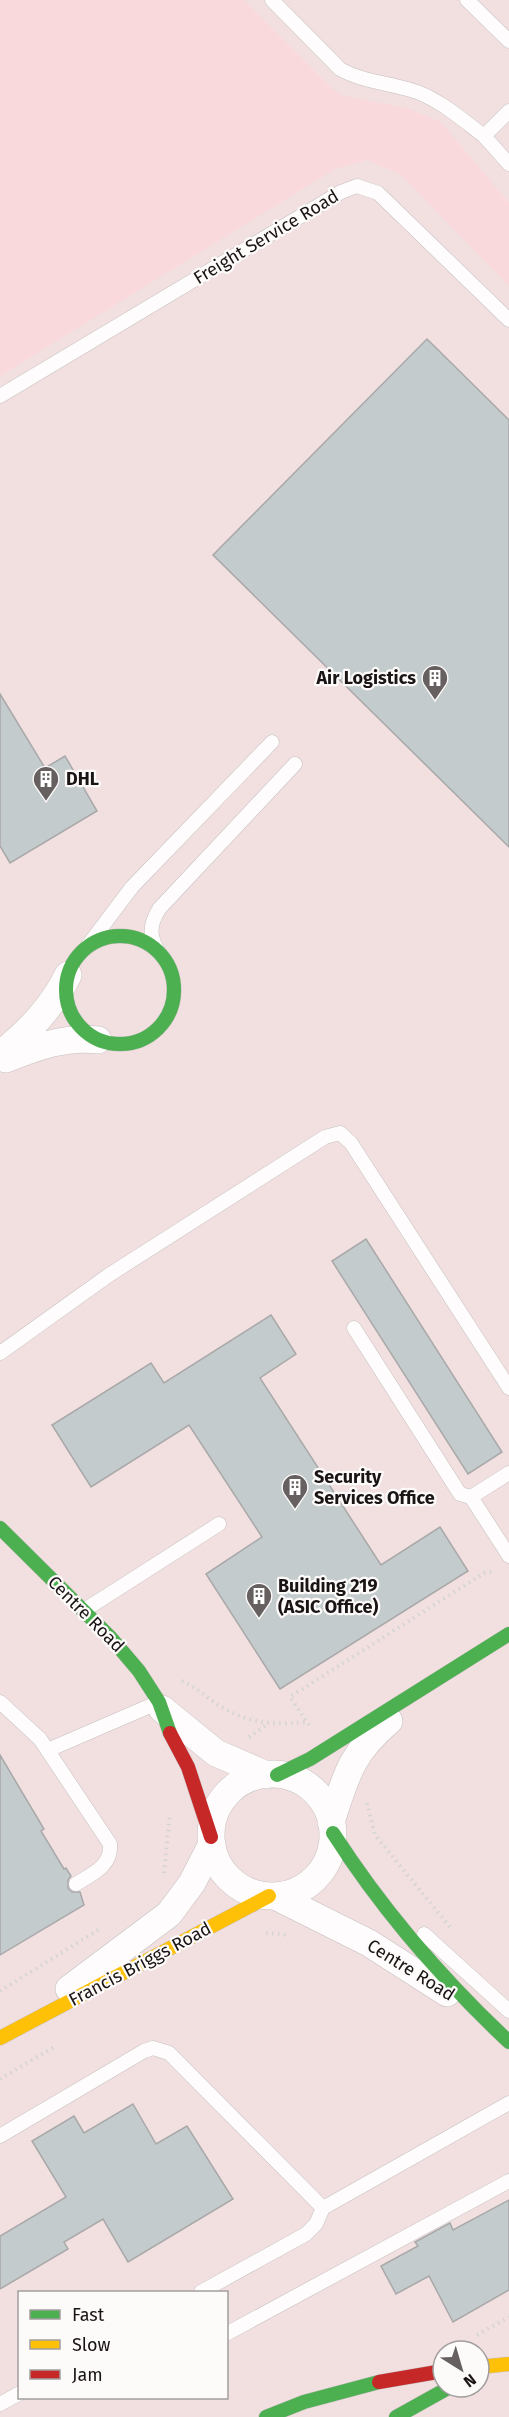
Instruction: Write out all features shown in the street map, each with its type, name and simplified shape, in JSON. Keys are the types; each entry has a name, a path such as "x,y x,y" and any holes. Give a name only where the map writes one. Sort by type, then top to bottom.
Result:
{"street":[{"path":"0,1055 27,1032 47,1009 78,956 97,941 123,936 149,945 159,953 171,972 173,984 171,1006 167,1016 160,1026 142,1039 120,1044 74,1039 35,1047 0,1061"},
{"path":"68,975 65,986 68,1008 80,1027 98,1040"},
{"name":"Centre Road","path":"0,1528 134,1663 160,1706 174,1743 188,1767 211,1840"},
{"path":"446,1674 371,1737 349,1769 332,1827 329,1856 317,1876 298,1890 272,1896 249,1891 231,1880 218,1863 211,1840 214,1817 230,1791 247,1780 272,1775 326,1749 509,1634"},
{"name":"Centre Road","path":"160,1706 216,1753 272,1775"},
{"path":"272,1775 288,1776 308,1786 323,1802 332,1827"},
{"name":"Centre Road","path":"332,1827 373,1895 497,2009 509,2042"},
{"name":"Francis Briggs Road","path":"5,2035 168,1914 192,1883 211,1840"},
{"name":"Centre Road","path":"272,1896 497,2009"},
{"name":"Francis Briggs Road","path":"5,2035 272,1896"},
{"path":"491,2363 509,2354"},
{"path":"491,2367 509,2364"},
{"path":"266,2417 341,2391 431,2373"},
{"path":"396,2417 431,2398"}],"lane":[{"path":"272,0 340,69 353,76 418,93 438,103 484,136 509,164"},
{"path":"467,0 509,41"},
{"path":"484,136 509,111"},
{"name":"Freight Service Road","path":"0,396 341,192 357,186 378,193 509,320"},
{"path":"86,948 132,887 272,742"},
{"path":"159,953 150,935 153,919 159,909 295,764"},
{"path":"0,1353 109,1275 325,1137 340,1133 351,1143 509,1388"},
{"path":"354,1328 460,1494 471,1497 509,1556"},
{"path":"471,1497 509,1473"},
{"path":"83,1611 219,1524"},
{"path":"0,1702 40,1739 110,1844 109,1857 105,1864 76,1884"},
{"path":"48,1750 160,1706"},
{"path":"373,1895 426,1935 497,2009"},
{"path":"0,2136 144,2051 162,2049 323,2208"},
{"path":"203,2291 306,2234 316,2224 323,2208 509,2103"},
{"path":"228,2333 509,2181"},
{"path":"0,2404 18,2394"}],"path":[{"path":"326,1749 291,1697 484,1573 501,1570"},
{"path":"134,1663 183,1681 224,1709 252,1720 278,1725 319,1719"},
{"path":"349,1769 364,1789 375,1835 398,1866 457,1935"},
{"path":"373,1895 398,1866"},
{"path":"0,1991 101,1928"},
{"path":"257,1932 297,1936"},
{"path":"0,2079 61,2043"}],"shaded area":[{"path":"0,0 509,0 509,2417 0,2417"},
{"path":"0,0 244,0 331,88 345,96 407,108 441,122 509,203 509,286 400,174 367,160 335,169 0,376"}],"building":[{"name":"Air Logistics","path":"427,339 509,420 509,847 213,555"},
{"name":"DHL","path":"0,694 45,768 65,756 97,811 10,863 0,846"},
{"path":"366,1239 502,1452 468,1474 332,1261"},
{"path":"271,1315 296,1354 260,1378 381,1565 440,1527 468,1571 280,1689 206,1574 262,1537 189,1425 91,1487 52,1425 151,1363 164,1383"},
{"path":"0,1755 44,1829 41,1831 64,1869 66,1868 71,1876 68,1880 68,1888 72,1892 80,1892 84,1905 0,1955"},
{"path":"133,2104 156,2144 187,2126 233,2199 128,2262 103,2219 64,2242 68,2249 0,2289 0,2236 66,2197 32,2141 74,2116 84,2133"},
{"path":"509,2200 509,2290 453,2322 429,2276 396,2294 381,2266 418,2246 415,2242 450,2223 453,2230"}],"traffic: fast":[{"path":"120,936 141,940 158,952 170,969 174,990 170,1011 158,1028 141,1040 120,1044 99,1040 82,1028 70,1011 66,990 70,969 82,952 99,940 120,936"},
{"path":"0,1528 111,1638 139,1671 159,1702 170,1733"},
{"path":"277,1775 310,1759 509,1634"},
{"path":"333,1833 393,1917 460,1994 509,2042"},
{"path":"266,2417 304,2402 379,2382"},
{"path":"396,2417 431,2398"}],"traffic: slow":[{"path":"0,2038 269,1896"},
{"path":"491,2366 509,2364"}],"traffic: jam":[{"path":"170,1733 188,1767 211,1837"},
{"path":"379,2382 431,2373"}],"place":[{"name":"Air Logistics","path":"435,701"},
{"name":"DHL","path":"46,802"},
{"name":"Security Services Office","path":"295,1510"},
{"name":"Building 219 (ASIC Office)","path":"259,1619"}]}
